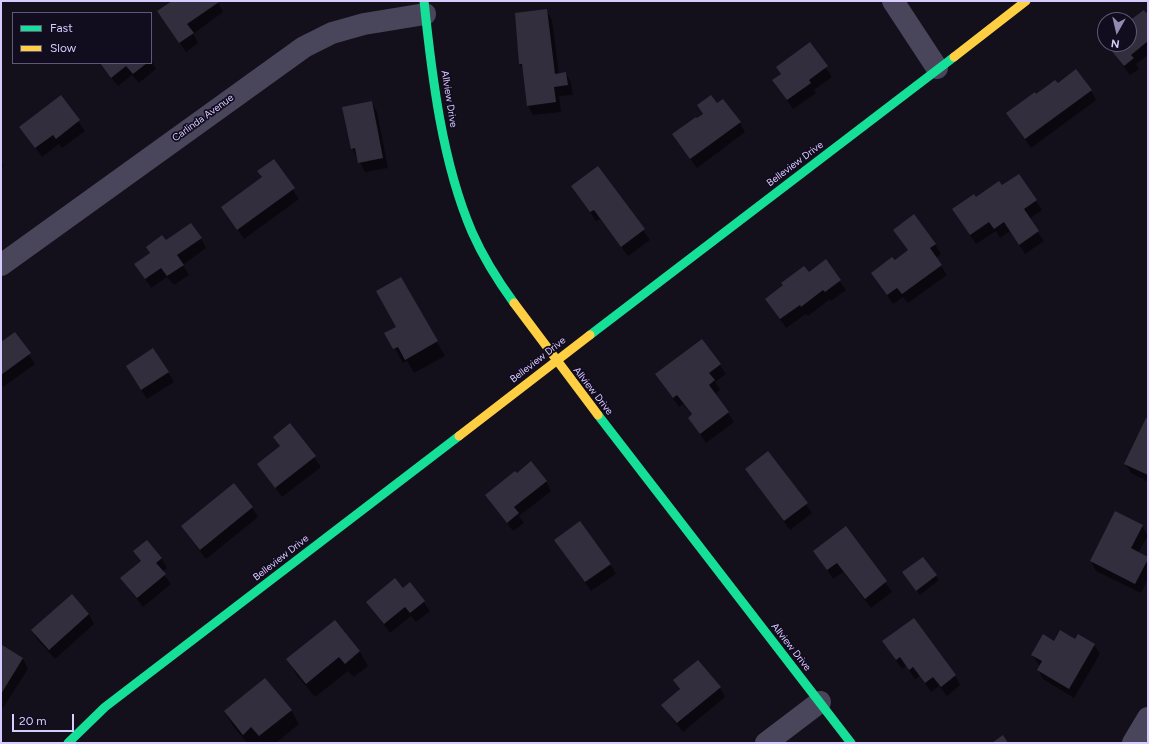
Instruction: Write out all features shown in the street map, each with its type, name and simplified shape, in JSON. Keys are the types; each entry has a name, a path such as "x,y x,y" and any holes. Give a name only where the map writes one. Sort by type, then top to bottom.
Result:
{"street":[{"path":"893,1 938,68"},
{"name":"Belleview Drive","path":"68,743 105,707 1026,1"},
{"name":"Carlinda Avenue","path":"1,266 304,47 332,33 424,8"},
{"name":"Allview Drive","path":"424,8 440,121 463,207 473,232 509,297 556,361 851,743"},
{"path":"766,743 820,702"},
{"path":"1133,743 1148,718"}],"building":[{"path":"172,1 219,2 187,24 194,33 179,43 157,11"},
{"path":"547,9 555,74 566,72 568,85 554,87 556,102 527,106 522,64 519,64 515,13"},
{"path":"1144,10 1146,13 1148,11 1148,41 1137,50 1137,15"},
{"path":"810,42 828,66 809,80 811,83 787,100 772,80 781,74 776,67"},
{"path":"1113,52 1135,52 1131,55 1134,58 1124,66"},
{"path":"101,64 146,64 133,74 126,66 111,78"},
{"path":"1076,69 1092,90 1025,139 1006,113 1035,92 1036,94 1055,80 1058,83"},
{"path":"61,95 80,120 56,139 53,135 35,148 19,127"},
{"path":"711,95 717,103 723,99 741,122 690,159 672,134 696,117 697,118 703,114 697,105"},
{"path":"372,101 383,158 358,163 355,148 351,149 342,107"},
{"path":"274,159 295,188 237,230 221,207 262,177 257,171"},
{"path":"598,166 645,229 621,247 594,210 590,212 571,186"},
{"path":"1019,174 1037,200 1024,209 1039,231 1019,245 1004,222 994,229 989,222 970,235 952,209 974,194 976,197 999,181 1002,185"},
{"path":"914,214 936,244 930,248 942,265 902,294 897,288 887,295 871,273 892,257 895,260 908,250 893,230"},
{"path":"191,223 202,238 177,255 184,265 167,276 161,268 145,279 134,264 150,253 146,247 162,235 166,240"},
{"path":"826,259 841,280 825,292 823,290 801,307 800,305 780,319 765,299 783,285 781,283 804,266 809,272"},
{"path":"401,277 438,341 405,360 398,347 393,349 384,333 396,327 376,291"},
{"path":"15,332 31,353 1,375 1,342"},
{"path":"702,339 721,364 709,373 715,380 709,385 729,412 700,434 688,418 692,414 677,395 673,398 655,374"},
{"path":"153,348 169,372 141,390 126,366"},
{"path":"1146,418 1148,419 1148,475 1124,464"},
{"path":"290,423 316,456 275,488 257,464 280,446 273,437"},
{"path":"768,451 808,503 784,521 745,469"},
{"path":"531,461 547,481 514,507 519,513 507,523 485,495 515,471 517,473"},
{"path":"234,483 253,507 200,550 181,526"},
{"path":"1115,511 1143,525 1131,548 1148,557 1148,559 1135,584 1090,561"},
{"path":"580,521 611,564 585,582 554,540"},
{"path":"846,526 887,581 865,599 837,563 827,570 813,551"},
{"path":"147,540 162,558 156,563 166,574 137,598 120,578 141,561 133,551"},
{"path":"923,557 937,575 916,591 902,572"},
{"path":"395,578 403,588 410,582 425,601 410,613 405,607 384,624 366,602"},
{"path":"72,594 89,614 49,650 31,630"},
{"path":"914,618 956,675 941,687 933,677 925,683 913,667 909,670 900,657 896,660 882,641"},
{"path":"335,620 360,651 345,664 339,657 306,684 286,659"},
{"path":"1060,630 1075,639 1078,634 1095,644 1069,689 1037,670 1042,661 1031,655 1043,634 1054,641"},
{"path":"2,645 23,658 1,694 1,646"},
{"path":"698,660 721,687 677,723 661,705 680,689 673,680"},
{"path":"265,678 292,710 259,736 251,727 243,735 224,711"},
{"path":"1003,735 1008,743 992,743"}],"traffic: fast":[{"path":"424,1 435,89 453,177 476,241 491,269 514,303"},
{"path":"590,335 954,57"},
{"path":"598,415 851,743"},
{"path":"68,743 105,707 459,436"}],"traffic: slow":[{"path":"954,57 1026,1"},
{"path":"514,303 598,415"},
{"path":"459,436 590,335"}]}
